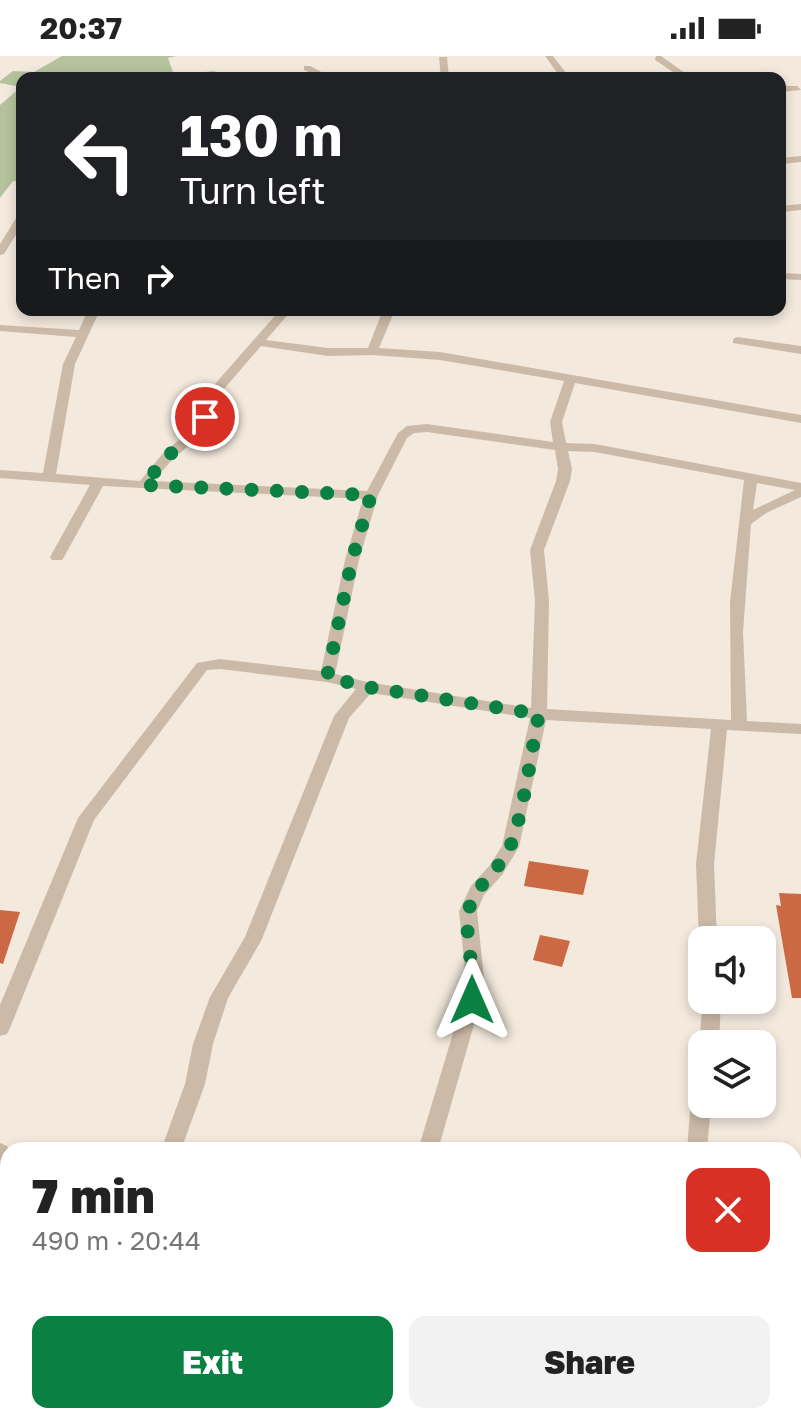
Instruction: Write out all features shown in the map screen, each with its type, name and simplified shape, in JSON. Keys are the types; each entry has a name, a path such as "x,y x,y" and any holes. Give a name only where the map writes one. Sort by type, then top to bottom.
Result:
{"street":[{"path":"549,56 561,72"},
{"path":"658,58 679,72"},
{"path":"307,68 316,72"},
{"path":"786,89 797,89"},
{"path":"0,252 16,227"},
{"path":"49,478 69,364 92,316"},
{"path":"143,485 160,464 204,423 212,395 281,316"},
{"path":"372,351 387,316"},
{"path":"0,328 84,334"},
{"path":"737,341 801,350"},
{"path":"257,342 328,352 372,351 440,356 801,419"},
{"path":"430,1142 472,1000 475,979 468,911 477,891 496,870 510,847 539,714 542,601 537,550 563,481 565,469 556,422 570,380"},
{"path":"327,677 352,560 371,495 402,436 411,429 427,428 560,447 595,448 801,489"},
{"path":"0,474 143,485 371,495"},
{"path":"739,725 734,653 751,479"},
{"path":"57,557 98,482"},
{"path":"745,522 801,489"},
{"path":"0,1028 86,818 202,666 220,664 327,677 367,687 539,714 801,729"},
{"path":"174,1142 195,1084 203,1044 219,997 253,939 342,716 367,687"},
{"path":"707,926 705,864 720,724"},
{"path":"698,1142 700,1118"}],"green space":[{"path":"62,56 176,56 168,58 173,72 34,72"},
{"path":"13,71 34,72 16,72 16,86 0,83"},
{"path":"16,91 16,181 0,198 0,105"}],"building":[{"path":"529,861 589,870 583,895 524,886"},
{"path":"779,893 801,894 801,998 792,998 776,905 781,906"},
{"path":"0,910 20,912 3,964 0,963"},
{"path":"540,935 570,941 562,967 533,960"}],"route":[{"path":"205,417 196,433 169,455 143,485 371,495 352,560 327,677 367,687 539,714 510,847 496,870 477,891 468,911 475,979 472,1000"}]}
